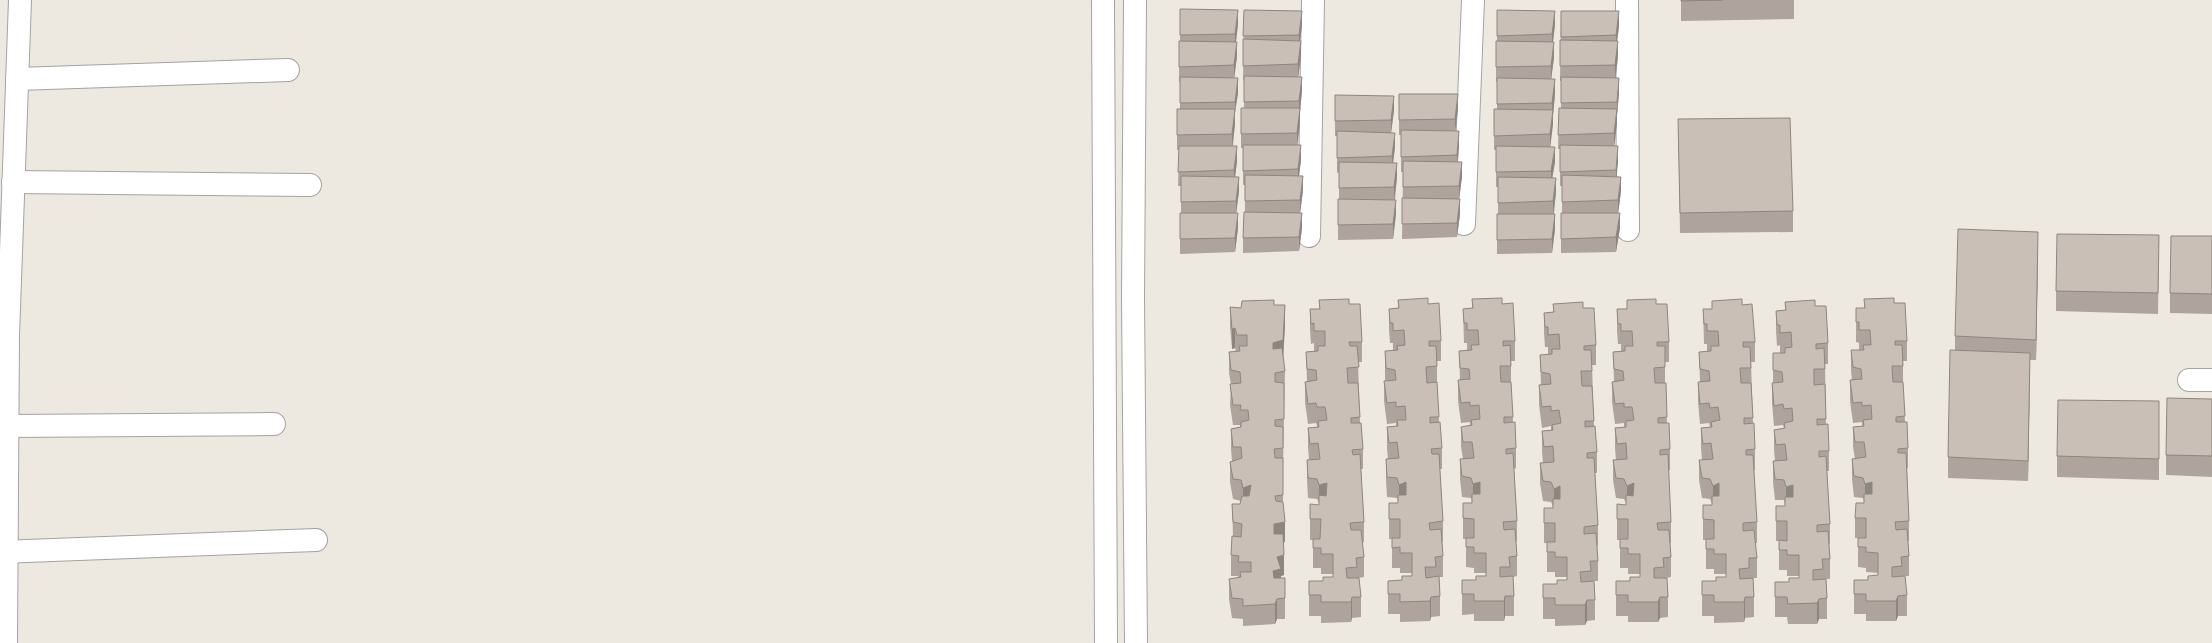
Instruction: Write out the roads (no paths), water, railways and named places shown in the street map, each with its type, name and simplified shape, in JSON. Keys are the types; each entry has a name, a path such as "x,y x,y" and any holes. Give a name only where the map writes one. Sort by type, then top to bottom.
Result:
{"street":[{"path":"6,643 4,449 7,426 8,336 6,218 13,182 8,104 17,79 20,0"},
{"path":"1103,0 1106,643"},
{"path":"1135,0 1133,306 1136,643"},
{"path":"1309,236 1313,0"},
{"path":"1464,224 1474,0"},
{"path":"1627,0 1628,230"},
{"path":"17,79 288,70"},
{"path":"13,182 310,185"},
{"path":"2189,380 2212,380"},
{"path":"7,426 274,424"},
{"path":"4,552 316,540"}]}
